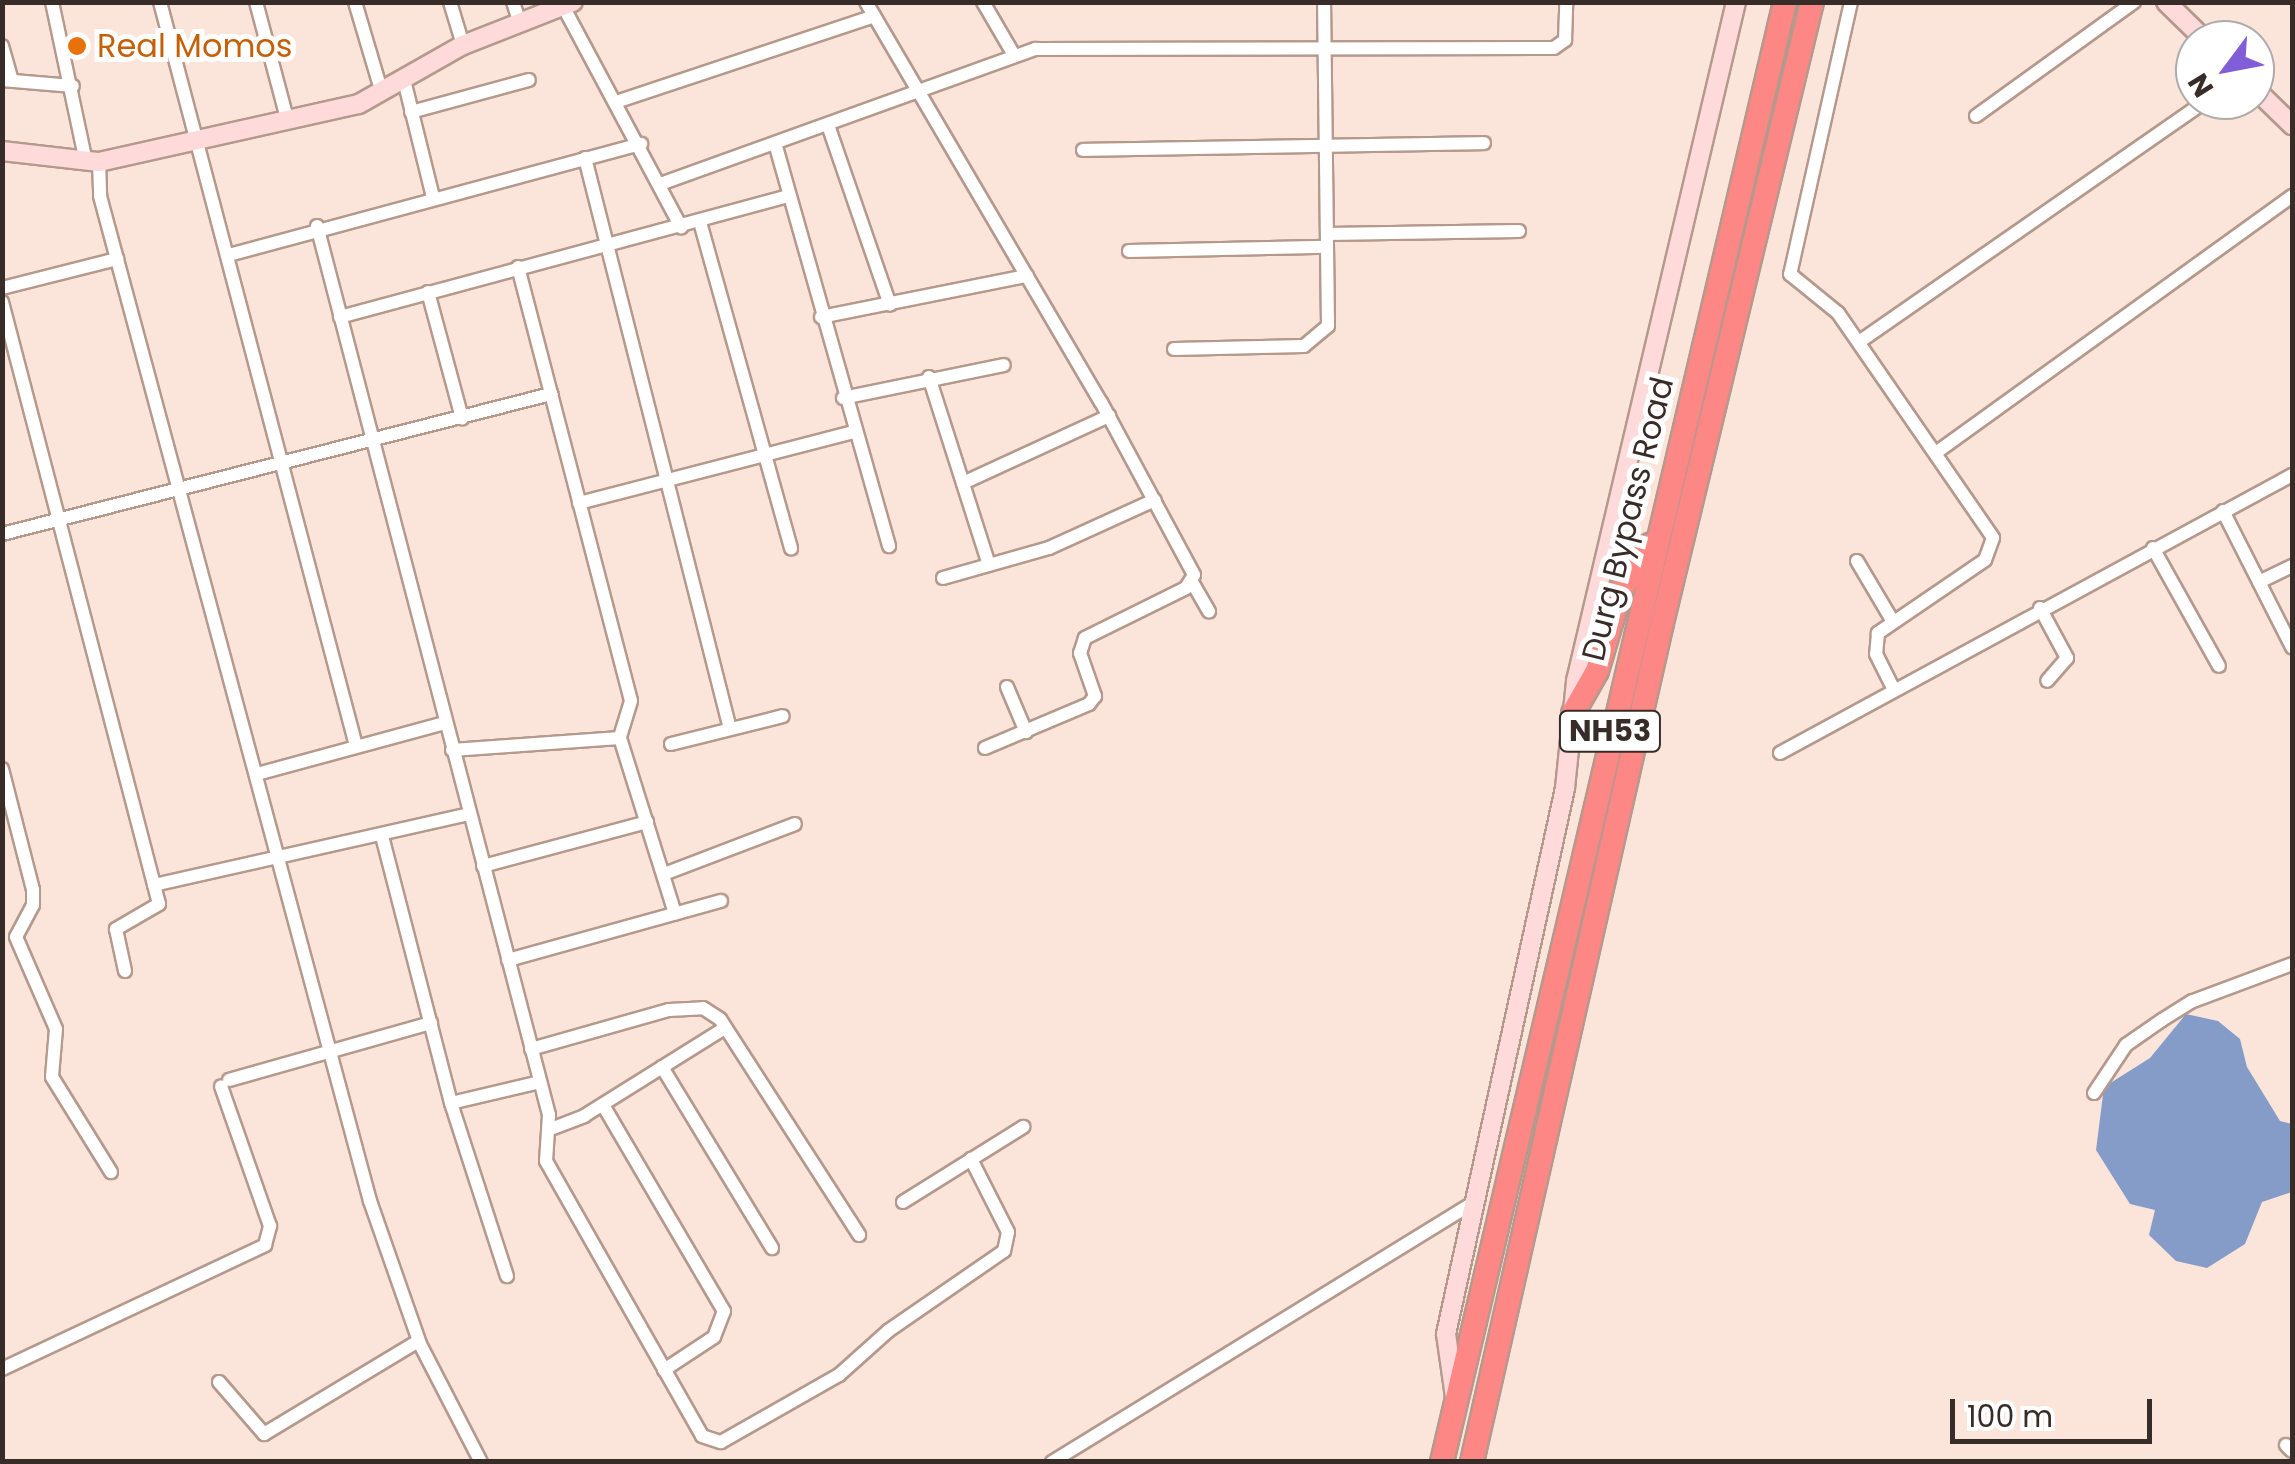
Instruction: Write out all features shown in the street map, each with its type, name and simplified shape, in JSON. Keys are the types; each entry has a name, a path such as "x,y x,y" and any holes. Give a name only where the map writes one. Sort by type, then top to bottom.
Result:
{"highway":[{"name":"Durg Bypass Road","path":"1442,1462 1785,2"},
{"name":"Durg Bypass Road","path":"1472,1462 1662,623 1812,2"},
{"path":"1573,713 1597,671 1621,590 1656,538"}],"street":[{"path":"52,2 178,490 370,1201 418,1341 482,1462"},
{"path":"160,2 194,144 229,256 356,746"},
{"path":"256,2 288,122"},
{"path":"355,2 382,93"},
{"path":"450,2 463,45"},
{"path":"866,2 1109,416 1191,566 1192,582 1209,611"},
{"path":"983,2 1014,55"},
{"path":"1174,349 1314,342 1328,326 1324,2"},
{"path":"660,184 1014,55 1053,48 1554,48 1565,40 1566,2"},
{"path":"1456,1405 1446,1334 1565,788 1573,713 1668,275 1736,2"},
{"path":"1851,2 1790,274 1827,302 1859,342 1988,524 1992,550 1892,620 1874,644 1894,690"},
{"path":"1976,116 2134,2"},
{"path":"2166,2 2184,20"},
{"path":"2,151 93,162 288,122 382,93 516,12 568,4 681,227"},
{"path":"616,102 874,16"},
{"path":"2,46 7,80 73,86"},
{"path":"404,80 433,197"},
{"path":"411,112 528,80"},
{"path":"1859,342 2177,120"},
{"path":"828,125 890,305"},
{"path":"229,256 317,226 641,144"},
{"path":"775,144 843,398 889,546"},
{"path":"1083,150 1484,144"},
{"path":"585,158 730,729"},
{"path":"340,317 789,196"},
{"path":"1936,452 2292,196"},
{"path":"700,222 791,549"},
{"path":"317,226 540,1082 548,1130 546,1161 558,1190 710,1442 839,1376 888,1330 1004,1251 1008,1232 971,1159"},
{"path":"1130,251 1519,231"},
{"path":"2,288 117,259"},
{"path":"518,267 631,701 620,738 675,914"},
{"path":"822,317 1027,276"},
{"path":"428,292 462,418"},
{"path":"2,302 154,885 156,908 116,929 125,971"},
{"path":"843,398 1004,365"},
{"path":"929,378 989,566"},
{"path":"2,534 282,466 551,394"},
{"path":"963,483 1109,416"},
{"path":"579,504 853,432"},
{"path":"1780,753 2040,608 2292,475"},
{"path":"943,578 1049,548 1155,500"},
{"path":"2224,511 2292,647"},
{"path":"2152,548 2218,666"},
{"path":"1857,560 1892,620"},
{"path":"2260,582 2292,566"},
{"path":"985,748 1076,712 1095,696 1080,654 1084,638 1192,582"},
{"path":"2040,608 2067,658 2047,680"},
{"path":"1008,687 1026,732"},
{"path":"671,744 783,716"},
{"path":"257,774 445,723"},
{"path":"452,750 620,738"},
{"path":"2,769 33,890 34,904 16,937 56,1029 52,1077 112,1172"},
{"path":"154,885 280,862 469,814"},
{"path":"483,866 647,822"},
{"path":"664,874 794,824"},
{"path":"382,836 451,1103 507,1276"},
{"path":"508,960 721,901"},
{"path":"2094,1094 2126,1045 2162,1020 2193,1001 2292,964"},
{"path":"531,1049 688,1007 704,1008 725,1028 859,1235"},
{"path":"2,1370 264,1246 270,1226 225,1083 430,1023"},
{"path":"548,1130 603,1105 725,1028"},
{"path":"662,1068 772,1248"},
{"path":"451,1103 540,1082"},
{"path":"603,1105 724,1311 714,1337 664,1370"},
{"path":"903,1202 1023,1128"},
{"path":"1052,1462 1472,1204"},
{"path":"220,1382 264,1434 418,1341"}],"water":[{"path":"2186,1014 2218,1021 2240,1039 2247,1067 2280,1121 2292,1124 2292,1192 2262,1202 2245,1244 2207,1268 2176,1261 2149,1235 2155,1210 2130,1204 2096,1150 2104,1087 2150,1058"}],"place":[{"name":"Real Momos","path":"77,46"}]}
